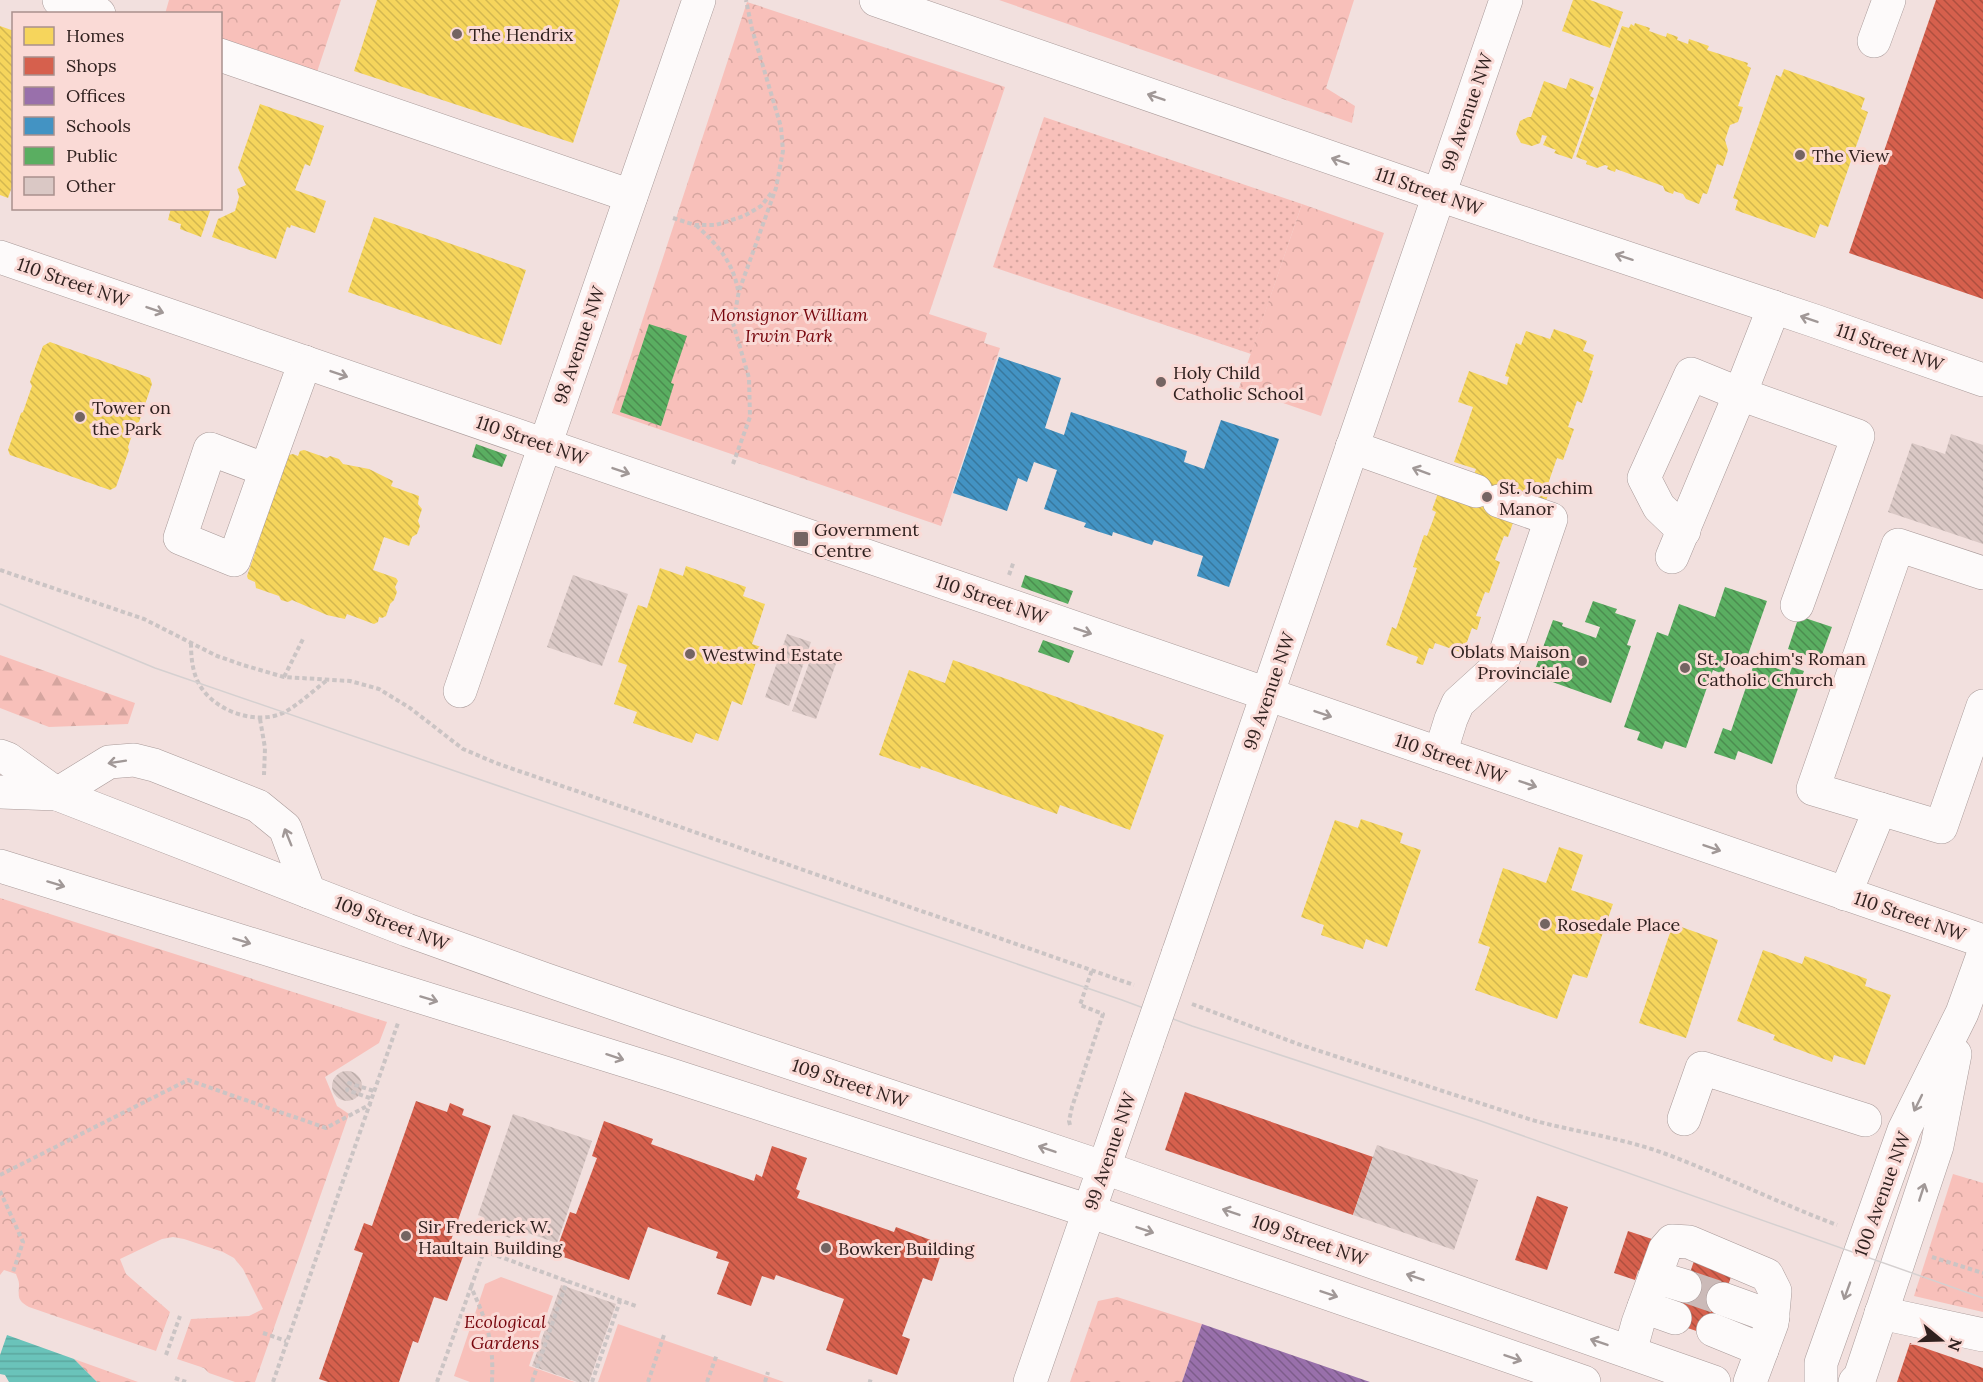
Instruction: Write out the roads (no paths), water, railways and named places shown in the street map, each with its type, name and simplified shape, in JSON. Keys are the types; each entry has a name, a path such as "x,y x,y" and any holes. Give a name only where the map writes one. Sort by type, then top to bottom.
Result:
{"street":[{"path":"60,0 93,12"},
{"name":"98 Avenue NW","path":"460,691 699,0"},
{"name":"111 Street NW","path":"876,0 1983,380"},
{"name":"99 Avenue NW","path":"1030,1382 1506,0"},
{"path":"1874,41 1889,0"},
{"path":"222,56 630,196"},
{"name":"110 Street NW","path":"0,257 1983,941"},
{"path":"1774,307 1740,394 1678,544 1644,478 1691,374 1740,394 1858,436 1797,605"},
{"path":"266,470 305,362"},
{"path":"1352,447 1551,519 1502,663 1458,703 1440,754"},
{"path":"1983,573 1898,545 1813,789 1941,827 1983,705"},
{"name":"109 Street NW","path":"0,756 8,759 57,794 407,930 674,1024 1105,1168 1714,1382"},
{"path":"0,792 57,794 109,762 134,760 154,765 258,806 285,828 309,892"},
{"path":"1845,894 1880,809"},
{"path":"0,866 643,1066 1089,1211 1584,1382"},
{"name":"100 Avenue NW","path":"1821,1382 1821,1363 1904,1130 1962,1014 1983,954"},
{"name":"100 Avenue NW","path":"1855,1382 1860,1377 1937,1146 1962,1014"},
{"path":"1684,1119 1702,1068 1864,1120"},
{"path":"1630,1352 1644,1307 1670,1282 1665,1249 1672,1241 1689,1242 1767,1275 1775,1291 1773,1317 1750,1382"},
{"path":"1723,1299 1773,1317"},
{"path":"1644,1307 1675,1318"},
{"path":"1881,1313 1983,1335"},
{"path":"1713,1330 1762,1350"}],"water":[{"path":"7,1335 74,1359 97,1382 9,1382 5,1375 0,1374 0,1355"}],"tunnel":[{"path":"1685,1286 1723,1299"}],"tram line":[{"path":"0,604 155,668 1192,1026 1478,1120 1983,1298"}],"place":[{"name":"The Hendrix","path":"457,34"},
{"name":"The View","path":"1800,155"},
{"name":"Holy Child Catholic School","path":"1161,382"},
{"name":"Tower on the Park","path":"80,417"},
{"name":"St. Joachim Manor","path":"1487,497"},
{"name":"Government Centre","path":"801,539"},
{"name":"Westwind Estate","path":"690,654"},
{"name":"Oblats Maison Provinciale","path":"1582,661"},
{"name":"St. Joachim's Roman Catholic Church","path":"1685,668"},
{"name":"Rosedale Place","path":"1545,924"},
{"name":"Sir Frederick W. Haultain Building","path":"406,1236"},
{"name":"Bowker Building","path":"826,1248"}],"park label":[{"name":"Monsignor William Irwin Park","path":"789,324"},
{"name":"Ecological Gardens","path":"505,1331"}]}
